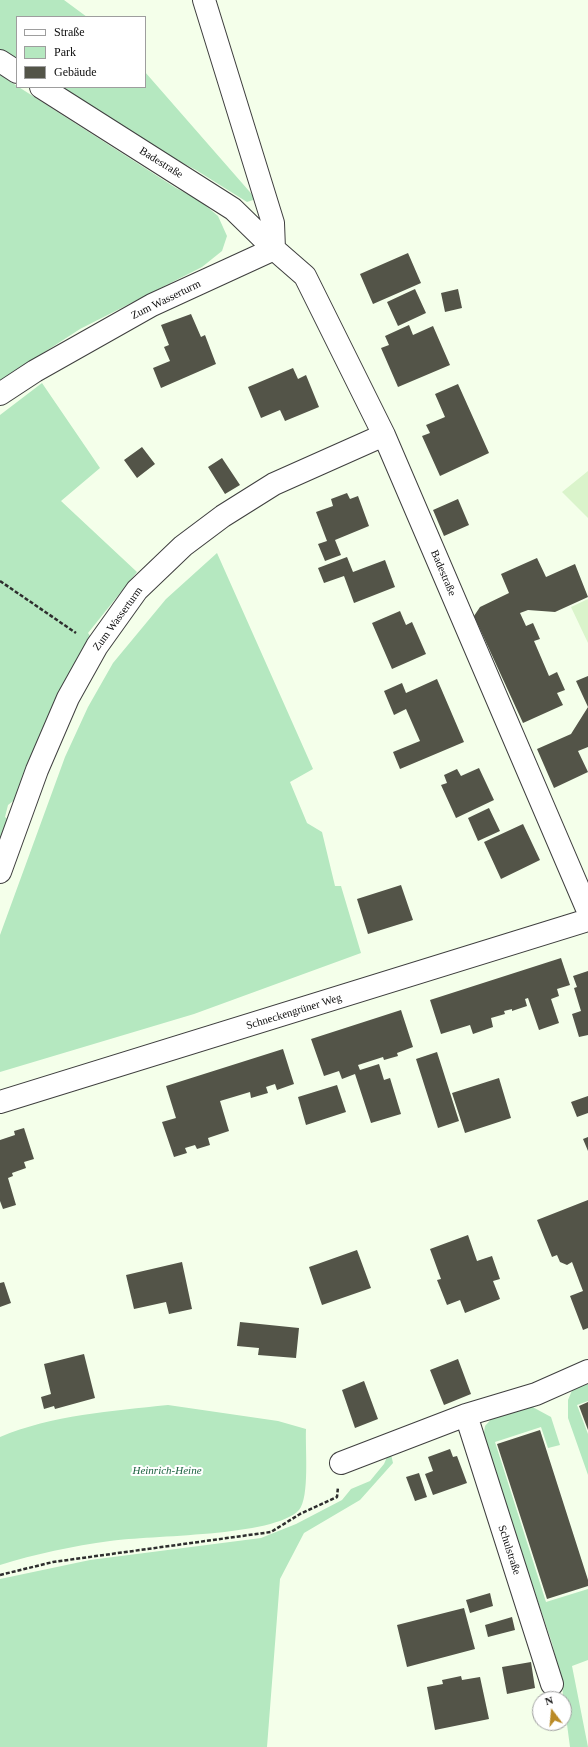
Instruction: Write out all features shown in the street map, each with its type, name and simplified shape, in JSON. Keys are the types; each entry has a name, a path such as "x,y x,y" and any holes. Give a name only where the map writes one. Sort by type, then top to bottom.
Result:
{"street":[{"path":"204,0 273,223 274,249"},
{"path":"0,61 16,71"},
{"name":"Badestraße","path":"43,88 232,209 305,276 384,435 588,911"},
{"name":"Zum Wasserturm","path":"0,394 35,371 152,305 274,249"},
{"name":"Zum Wasserturm","path":"0,872 37,770 68,698 97,646 137,590 183,546 223,516 274,484 384,435"},
{"name":"Schneckengrüner Weg","path":"0,1102 588,920"},
{"path":"341,1462 466,1415 536,1394 588,1372"},
{"name":"Schulstraße","path":"466,1415 552,1684"}],"path":[{"path":"0,581 97,646"},
{"path":"0,1575 53,1562 271,1532 300,1514 337,1498 341,1462"}],"green space":[{"path":"0,0 64,0 86,16 16,16 16,60 0,50"},
{"path":"146,73 256,199 247,202 196,170 153,148 58,88 146,88"},
{"path":"0,75 16,85 16,88 20,88 176,188 199,200 218,216 227,236 222,251 202,267 80,329 0,381"},
{"path":"42,383 100,468 61,501 137,572 88,633 91,637 21,795 8,805 5,817 9,820 0,852 0,415"},
{"path":"588,471 588,518 562,492"},
{"path":"217,553 313,769 290,782 307,823 322,832 335,886 341,886 361,953 194,1014 0,1072 0,935 65,757 88,707 113,663 166,599"},
{"path":"588,599 588,643 571,607"},
{"path":"588,1383 588,1401 577,1405 588,1434 588,1475 568,1418 568,1400 573,1388"},
{"path":"527,1404 551,1417 560,1445 548,1448 541,1427 495,1442 546,1602 588,1589 588,1660 572,1666 588,1747 570,1747 568,1731 572,1731 572,1691 563,1691 552,1643 483,1439 485,1426 494,1416"},
{"name":"Heinrich-Heine","path":"168,1405 278,1421 306,1429 306,1483 305,1494 299,1510 285,1519 239,1530 96,1543 40,1554 0,1565 0,1437 40,1424 82,1415"},
{"path":"390,1450 393,1463 360,1500 304,1533 280,1579 267,1747 0,1747 0,1579 90,1560 261,1538 296,1524 342,1500 351,1489 370,1481 384,1464"}],"building":[{"path":"408,253 421,283 373,304 360,274"},
{"path":"415,289 426,313 398,326 387,302"},
{"path":"458,289 462,308 445,312 441,293"},
{"path":"191,314 201,337 205,335 216,364 161,388 153,368 170,361 164,347 169,345 161,325"},
{"path":"409,325 413,335 433,326 450,365 398,387 381,348 389,345 385,336"},
{"path":"293,368 298,379 306,375 319,407 285,421 280,410 261,418 248,387"},
{"path":"458,384 489,453 440,476 422,436 430,433 426,425 445,417 435,394"},
{"path":"142,447 155,464 137,478 124,460"},
{"path":"222,458 240,485 225,494 208,467"},
{"path":"347,493 350,499 358,496 369,526 335,540 341,555 325,561 318,544 327,541 316,512 333,506 331,499"},
{"path":"458,499 469,525 444,536 433,510"},
{"path":"347,557 353,572 385,560 395,587 354,603 344,576 324,583 318,568"},
{"path":"537,558 546,577 575,564 588,597 555,612 528,610 520,613 526,626 533,623 540,639 534,641 549,676 557,672 565,690 557,693 563,705 523,723 474,616 480,607 509,593 501,574"},
{"path":"400,611 406,625 412,622 426,654 392,669 372,623"},
{"path":"588,676 588,707 576,681"},
{"path":"437,679 464,742 400,769 393,752 420,741 406,709 394,715 384,691 402,683 406,693"},
{"path":"588,707 588,747 578,751 588,772 554,788 537,749 571,734"},
{"path":"479,768 494,800 456,818 441,785 447,783 444,775 457,769 461,776"},
{"path":"489,808 500,831 478,841 468,818"},
{"path":"523,824 540,860 501,879 484,842"},
{"path":"401,885 413,920 368,934 357,899"},
{"path":"561,958 570,985 557,989 559,996 551,999 559,1023 539,1030 528,998 525,999 527,1006 512,1011 512,1009 504,1011 505,1014 491,1018 493,1027 473,1034 470,1025 441,1034 430,1000"},
{"path":"588,971 588,1035 579,1037 572,1014 581,1011 574,988 577,987 573,976"},
{"path":"401,1010 413,1047 397,1053 398,1056 384,1060 383,1057 358,1065 360,1070 379,1064 384,1080 390,1078 401,1114 371,1123 355,1074 342,1079 339,1071 324,1076 311,1039"},
{"path":"283,1049 294,1084 277,1090 275,1084 266,1087 268,1093 251,1098 250,1092 220,1101 229,1131 208,1138 210,1145 197,1149 195,1145 185,1148 187,1153 174,1157 162,1122 176,1118 166,1086"},
{"path":"437,1052 459,1121 438,1128 416,1059"},
{"path":"499,1078 511,1118 465,1133 452,1093"},
{"path":"337,1085 346,1112 306,1125 298,1097"},
{"path":"588,1096 588,1113 577,1117 571,1102"},
{"path":"24,1128 34,1159 24,1162 26,1168 12,1173 13,1176 8,1178 16,1205 3,1209 0,1201 0,1140 15,1135 14,1131"},
{"path":"588,1137 588,1151 583,1139"},
{"path":"588,1200 588,1328 583,1330 570,1296 583,1291 572,1262 567,1265 560,1262 557,1255 552,1257 537,1220"},
{"path":"468,1235 477,1261 492,1256 500,1279 493,1281 500,1299 465,1313 460,1300 447,1305 437,1280 441,1279 430,1249"},
{"path":"357,1250 371,1288 322,1305 309,1267"},
{"path":"182,1262 192,1309 169,1314 166,1302 134,1309 126,1275"},
{"path":"4,1282 11,1303 0,1307 0,1283"},
{"path":"240,1322 299,1328 296,1358 258,1355 259,1348 237,1346"},
{"path":"84,1354 95,1398 55,1409 54,1406 44,1409 41,1397 51,1394 44,1364"},
{"path":"458,1359 471,1394 444,1405 430,1370"},
{"path":"364,1381 378,1419 355,1428 342,1390"},
{"path":"588,1402 588,1430 579,1406"},
{"path":"540,1430 588,1580 588,1586 547,1599 497,1444"},
{"path":"450,1449 453,1457 457,1456 467,1483 433,1495 425,1474 433,1471 428,1457"},
{"path":"419,1473 427,1497 415,1501 406,1477"},
{"path":"490,1593 493,1606 470,1613 466,1600"},
{"path":"464,1608 475,1649 407,1667 397,1625"},
{"path":"512,1617 515,1630 488,1637 485,1625"},
{"path":"531,1662 535,1688 507,1694 502,1667"},
{"path":"461,1676 462,1680 480,1677 489,1719 435,1730 427,1687 443,1684 442,1680"}]}
